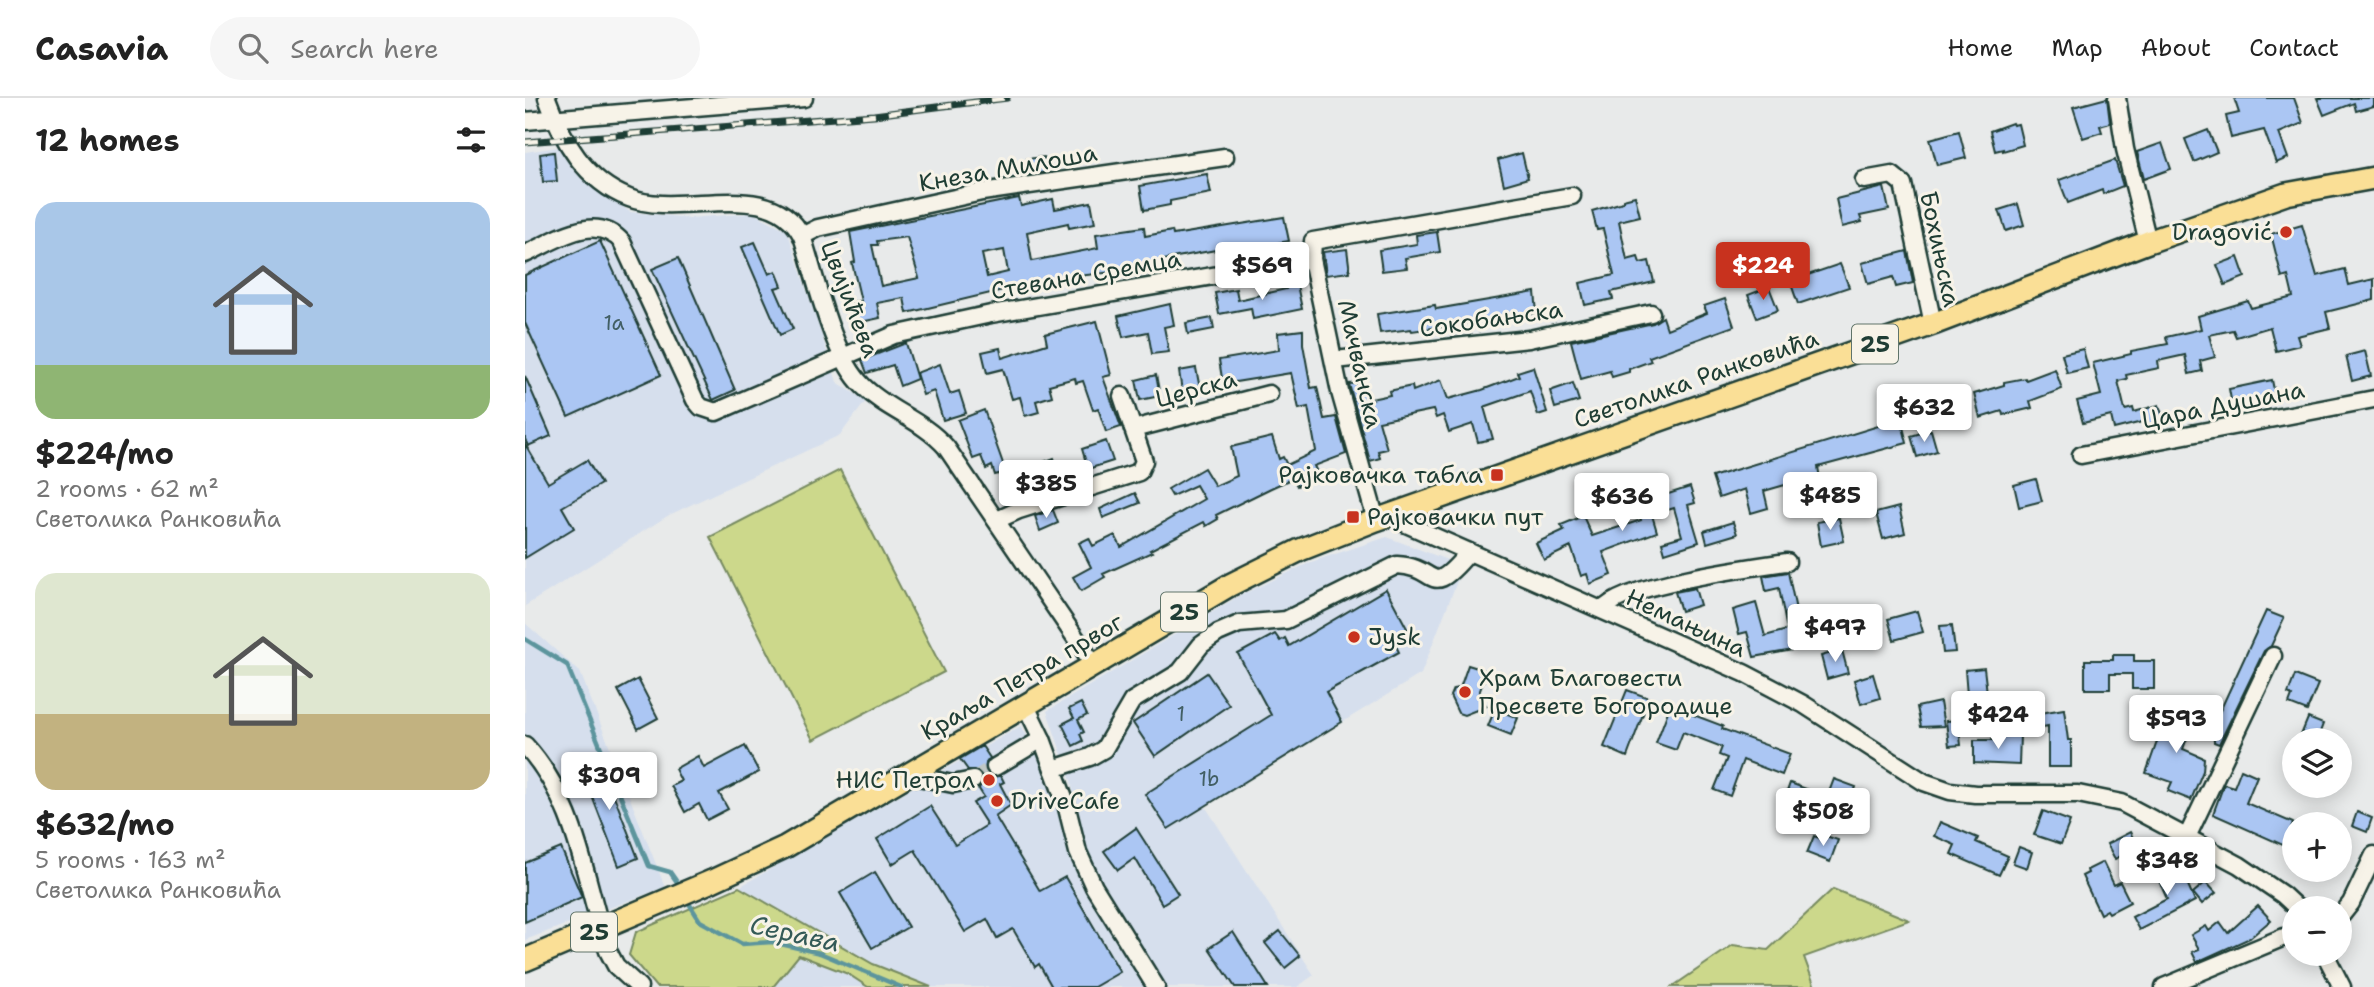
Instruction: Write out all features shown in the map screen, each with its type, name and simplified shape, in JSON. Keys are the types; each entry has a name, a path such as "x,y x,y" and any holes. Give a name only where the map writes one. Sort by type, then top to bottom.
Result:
{"main road":[{"name":"Светолика Ранковића","path":"1386,517 1933,324 2148,242 2286,194 2374,178"},
{"name":"Краља Петра првог","path":"525,960 762,859 1262,568 1386,517"}],"street":[{"path":"547,98 575,157 594,175 629,198 664,205 745,202 795,221 803,236"},
{"path":"525,121 804,98"},
{"path":"2117,98 2125,149 2148,242"},
{"name":"Кнеза Милоша","path":"803,236 818,228 982,192 1225,157"},
{"name":"Бохињска","path":"1864,180 1892,175 1903,184 1933,324"},
{"path":"1312,259 1313,241 1572,196"},
{"name":"Стевана Сремца","path":"525,254 589,228 603,229 617,236 695,400 709,411 726,409 894,335 991,314 1312,259"},
{"name":"Цвијићева","path":"803,236 836,340 851,372 863,386 932,431 997,520 1094,665"},
{"name":"Мачванска","path":"1312,259 1340,392 1386,517"},
{"name":"Сокобањска","path":"1335,360 1529,339 1651,313"},
{"name":"Церска","path":"1133,429 1269,394"},
{"name":"Церска","path":"997,520 1019,510 1139,472 1144,461 1122,396"},
{"name":"Цара Душана","path":"2081,455 2374,398"},
{"name":"Немањина","path":"1386,517 1744,673 1803,704 1924,782 1950,791 1975,794 2078,793 2122,803 2262,879 2283,896"},
{"path":"1053,769 1100,752 1111,740 1128,704 1180,673 1201,645 1218,633 1239,624 1286,620 1394,566 1403,565 1434,579 1444,578 1469,552"},
{"path":"1603,610 1616,598 1692,579 1787,562"},
{"path":"2187,837 2273,656"},
{"path":"1025,704 1042,739 1078,852 1094,887 1156,987"},
{"path":"995,767 1042,739"},
{"path":"525,744 544,768 561,799 578,842 608,951 616,966 639,987"},
{"path":"908,775 953,783 973,780"},
{"path":"2352,901 2374,855"},
{"path":"2164,987 2282,938"},
{"path":"2331,966 2342,987"}],"shaded area":[{"path":"559,147 586,180 630,212 690,218 753,213 787,230 837,382 866,401 840,435 669,515 525,606 525,152"},
{"path":"1387,537 1463,566 1421,674 1205,806 1314,975 1297,987 1163,987 1098,883 1083,844 1071,781 1047,711 1239,596 1311,562"},
{"path":"525,623 580,672 665,887 525,940"},
{"path":"1021,726 1047,769 1080,881 1148,987 931,987 873,964 739,887"},
{"path":"799,955 848,974 868,987 773,987"}],"green space":[{"path":"840,470 944,672 813,740 710,537"},
{"path":"739,887 873,964 931,987 868,987 848,974 799,955 773,987 656,987 629,955 636,932"},
{"path":"1833,889 1909,920 1804,957 1815,987 1672,987 1733,945 1768,950"}],"building":[{"path":"2107,98 2110,123 2100,126 2102,132 2083,138 2073,107"},
{"path":"2234,98 2294,98 2303,123 2279,133 2288,158 2276,163 2264,130 2231,138 2226,116 2239,113"},
{"path":"2317,98 2374,98 2374,106 2356,111 2354,103 2324,115"},
{"path":"2012,123 2018,124 2023,145 1995,151 1990,131"},
{"path":"2208,130 2217,152 2194,162 2185,139"},
{"path":"1959,131 1966,158 1937,165 1930,139"},
{"path":"2162,143 2171,169 2144,179 2137,152"},
{"path":"554,152 557,181 543,182 540,154"},
{"path":"1522,153 1528,178 1504,185 1498,160"},
{"path":"1044,157 1046,172 1029,175 1027,159"},
{"path":"2115,160 2123,186 2103,194 2102,190 2068,203 2059,180"},
{"path":"1207,174 1211,193 1170,201 1170,205 1144,210 1140,186"},
{"path":"1884,187 1889,210 1860,216 1862,222 1842,227 1836,199"},
{"path":"1635,196 1640,216 1619,221 1627,260 1638,257 1640,263 1649,261 1654,282 1611,292 1613,299 1585,305 1580,283 1614,275 1603,229 1597,230 1592,211"},
{"path":"1019,198 1021,206 1053,199 1055,209 1091,202 1095,223 1069,228 1068,223 1027,232 1032,261 1098,248 1096,234 1144,227 1145,236 1172,231 1173,235 1284,217 1289,241 1253,247 1253,250 1227,253 1227,248 1177,257 1134,267 1135,272 1113,272 1028,284 907,313 904,298 877,303 880,318 856,323 851,302 861,301 852,263 855,262 850,232","holes":["907,237 919,278 881,286 872,245 878,245 877,241","1004,250 1008,272 987,277 982,254"]},
{"path":"2018,204 2024,225 2006,231 1999,210"},
{"path":"2302,225 2317,276 2345,269 2349,285 2374,279 2374,300 2326,312 2330,328 2297,336 2300,345 2276,351 2270,327 2236,337 2233,330 2209,335 2215,357 2200,361 2202,371 2189,374 2185,355 2158,361 2159,368 2126,375 2127,379 2118,381 2125,410 2133,408 2134,412 2159,405 2164,420 2147,425 2146,421 2114,429 2111,416 2083,423 2077,401 2101,395 2093,363 2131,354 2131,351 2168,344 2166,337 2201,329 2198,316 2248,301 2251,308 2293,297 2288,276 2282,278 2271,234"},
{"path":"1437,232 1440,252 1405,258 1407,268 1382,271 1379,250 1417,244 1416,235"},
{"path":"600,241 661,375 568,417 525,323 525,275"},
{"path":"755,242 769,274 776,271 782,286 775,288 793,329 780,335 742,247"},
{"path":"1347,249 1350,272 1326,275 1323,252"},
{"path":"1907,251 1913,283 1896,287 1893,277 1868,284 1862,263"},
{"path":"2238,257 2245,277 2225,285 2217,265"},
{"path":"678,258 735,390 713,400 652,269"},
{"path":"1840,264 1849,287 1798,304 1790,281"},
{"path":"1296,280 1302,309 1253,319 1251,308 1219,314 1215,293 1236,289 1238,300 1286,289 1285,283"},
{"path":"1769,287 1778,310 1757,318 1748,295"},
{"path":"1535,292 1537,313 1380,333 1377,314 1435,305 1436,309"},
{"path":"1725,299 1734,326 1649,357 1651,361 1629,369 1629,372 1612,377 1610,371 1581,379 1571,341 1653,323 1663,317 1667,329 1707,313 1704,306"},
{"path":"1170,304 1174,325 1164,327 1169,352 1152,354 1148,332 1123,337 1118,316"},
{"path":"1212,318 1214,329 1188,334 1186,323"},
{"path":"1097,321 1111,375 1103,377 1121,427 1106,432 1098,408 1093,410 1083,381 1076,383 1075,378 1049,385 1052,396 1036,401 1039,412 1025,416 1020,397 1012,399 1003,369 987,373 982,352 1000,348 1002,358 1047,344 1045,334"},
{"path":"1303,330 1311,388 1317,387 1324,419 1336,417 1346,454 1314,466 1319,476 1297,486 1293,478 1271,488 1216,515 1218,519 1206,526 1204,522 1150,550 1152,552 1103,574 1105,577 1081,591 1073,577 1091,567 1079,543 1089,538 1093,546 1115,535 1121,547 1204,499 1196,485 1172,496 1168,489 1204,468 1215,486 1237,476 1231,447 1272,437 1279,459 1283,457 1287,465 1316,451 1308,407 1299,409 1291,373 1223,384 1219,360 1279,350 1278,333"},
{"path":"906,343 917,379 900,386 893,365 867,373 862,360"},
{"path":"2083,349 2088,368 2067,373 2062,354"},
{"path":"2365,351 2371,376 2352,381 2346,356"},
{"path":"940,364 950,394 959,391 966,413 943,420 934,391 923,395 916,373"},
{"path":"1533,367 1547,412 1538,415 1530,391 1484,407 1493,439 1478,442 1473,424 1449,432 1443,415 1436,418 1433,410 1379,421 1387,449 1378,451 1380,458 1370,461 1349,384 1364,383 1366,400 1390,395 1389,391 1412,386 1413,391 1441,380 1448,399 1482,390 1519,376 1517,372"},
{"path":"1196,368 1200,389 1182,392 1179,371"},
{"path":"2055,369 2062,389 2030,401 2032,408 2003,415 2002,411 1980,418 1974,394 2004,385 2004,382 2026,380"},
{"path":"1156,375 1160,396 1140,400 1136,380"},
{"path":"525,376 551,436 528,446 525,439"},
{"path":"2272,380 2275,395 2232,405 2229,389"},
{"path":"1573,383 1579,401 1555,408 1550,391"},
{"path":"984,410 1006,472 995,475 992,466 986,469 981,456 973,459 958,420"},
{"path":"1901,419 1907,443 1818,467 1823,495 1792,505 1785,485 1764,491 1768,508 1751,513 1745,489 1719,498 1712,477"},
{"path":"1931,430 1937,451 1917,457 1911,436"},
{"path":"1106,441 1113,461 1088,469 1082,449"},
{"path":"525,444 548,483 587,460 601,484 562,507 574,528 525,558"},
{"path":"1054,458 1061,478 1043,484 1045,491 1027,497 1025,491 1016,494 1009,475"},
{"path":"2036,479 2042,501 2019,507 2014,485"},
{"path":"1690,487 1695,503 1688,505 1699,542 1665,553 1662,542 1682,536 1674,508 1652,515 1657,532 1603,552 1612,575 1590,584 1587,574 1581,576 1571,547 1544,560 1536,543 1564,530 1561,525 1583,516 1592,536 1641,520 1634,496 1657,489 1659,497"},
{"path":"1135,493 1140,503 1103,518 1100,509"},
{"path":"1899,507 1905,533 1883,539 1876,513"},
{"path":"1053,510 1058,523 1040,531 1035,516"},
{"path":"1839,518 1844,541 1821,546 1817,522"},
{"path":"1733,522 1737,534 1707,543 1704,531"},
{"path":"1788,572 1804,648 1754,657 1747,632 1739,634 1733,610 1756,603 1765,636 1787,630 1779,588 1766,591 1763,576"},
{"path":"1695,588 1700,605 1681,611 1675,592"},
{"path":"1386,589 1409,632 1393,640 1399,652 1326,692 1342,722 1168,829 1145,794 1271,715 1238,654 1275,634 1280,641 1285,638 1289,646"},
{"path":"1917,611 1923,632 1894,640 1888,619"},
{"path":"2266,611 2284,618 2271,646 2264,651 2219,744 2214,742 2213,726"},
{"path":"1952,625 1955,652 1943,653 1940,626"},
{"path":"1842,650 1848,673 1827,679 1821,656"},
{"path":"2113,655 2134,655 2134,661 2154,661 2154,689 2132,689 2132,674 2110,674 2110,689 2085,689 2085,660 2113,660"},
{"name":"Храм Благовести Пресвете Богородице","path":"1468,665 1487,671 1478,696 1487,706 1464,715 1458,713 1450,696 1453,689 1460,688"},
{"path":"1984,668 1987,693 1967,695 1965,670"},
{"path":"1207,673 1229,705 1155,756 1133,723"},
{"path":"1873,674 1880,698 1861,704 1854,680"},
{"path":"2295,675 2318,684 2307,711 2289,704 2292,696 2288,694"},
{"path":"638,679 658,718 638,729 618,690"},
{"path":"1627,690 1649,698 1627,757 1604,747"},
{"path":"1940,702 1944,726 1921,727 1917,707"},
{"path":"1081,703 1087,715 1078,720 1084,732 1080,734 1083,741 1073,746 1062,724 1074,718 1069,709"},
{"path":"1670,706 1790,754 1782,775 1743,760 1730,796 1714,790 1727,758 1719,755 1722,747 1683,732 1676,750 1656,743"},
{"path":"2166,706 2194,720 2183,749 2204,758 2203,771 2191,800 2168,791 2172,782 2146,773 2159,736 2155,735"},
{"path":"1495,709 1518,718 1511,735 1488,726"},
{"path":"2064,709 2068,740 2071,740 2071,767 2048,767 2048,726 2043,727 2040,713"},
{"path":"2308,718 2323,724 2322,728 2304,728"},
{"path":"1958,720 1961,745 1949,746 1946,721"},
{"path":"1998,734 2020,735 2019,765 1974,763 1974,740 1998,740"},
{"path":"745,746 759,772 719,793 728,809 707,820 699,804 685,812 671,786 681,781 675,769 698,756 704,768"},
{"path":"982,746 990,758 986,763 986,772 991,776 1001,776 1004,782 1000,784 1011,805 995,816 1040,891 1065,877 1120,972 1094,987 1052,987 1039,964 1035,967 1013,929 997,938 987,919 965,932 915,850 892,864 877,839 930,806 955,845 987,825 973,803 984,797 979,789 983,777 977,770 968,770 960,759"},
{"path":"599,757 638,858 619,866 580,765"},
{"path":"2241,769 2257,776 2246,803 2282,818 2282,845 2213,814 2224,784 2234,787"},
{"path":"1834,779 1856,787 1848,808 1826,800"},
{"path":"1790,783 1812,791 1803,814 1782,806"},
{"path":"2043,811 2070,821 2061,844 2034,835"},
{"path":"2357,812 2372,818 2367,832 2352,826"},
{"path":"1940,822 1978,838 1976,842 2008,856 1999,875 1951,854 1955,845 1934,836"},
{"path":"1136,828 1178,894 1162,904 1135,858 1118,870 1104,851"},
{"path":"2130,832 2138,848 2115,859 2107,844"},
{"path":"1823,835 1838,840 1830,862 1807,853 1814,836 1822,839"},
{"path":"2019,847 2032,852 2027,868 2013,863"},
{"path":"561,848 582,897 525,922 525,863"},
{"path":"2103,862 2114,885 2120,882 2130,902 2109,913 2107,910 2100,914 2082,876 2088,873 2087,870"},
{"path":"2179,864 2195,901 2139,930 2132,917 2167,899 2156,874"},
{"path":"875,872 908,927 872,948 840,893"},
{"path":"2206,882 2216,893 2202,904 2193,893"},
{"path":"2258,906 2271,920 2250,938 2197,962 2192,952 2199,949 2191,935 2206,926 2209,931 2220,922 2228,933"},
{"path":"1280,931 1300,956 1285,968 1265,943"},
{"path":"1233,932 1268,987 1235,987 1209,948"}],"waterway":[{"name":"Серава","path":"525,639 567,665 649,866 670,872 677,882"},
{"name":"Серава","path":"690,905 700,921 742,944 772,942 820,953 901,987"}],"tunnel":[{"path":"973,780 995,767"}],"railway":[{"path":"525,142 874,115 1007,98"}],"place":[{"name":"Dragović","path":"2286,232"},
{"name":"Рајковачка табла","path":"1497,475"},
{"name":"Рајковачки пут","path":"1353,517"},
{"name":"Jysk","path":"1354,637"},
{"name":"Храм Благовести Пресвете Богородице","path":"1465,692"},
{"name":"НИС Петрол","path":"989,780"},
{"name":"DriveCafe","path":"997,801"}]}
